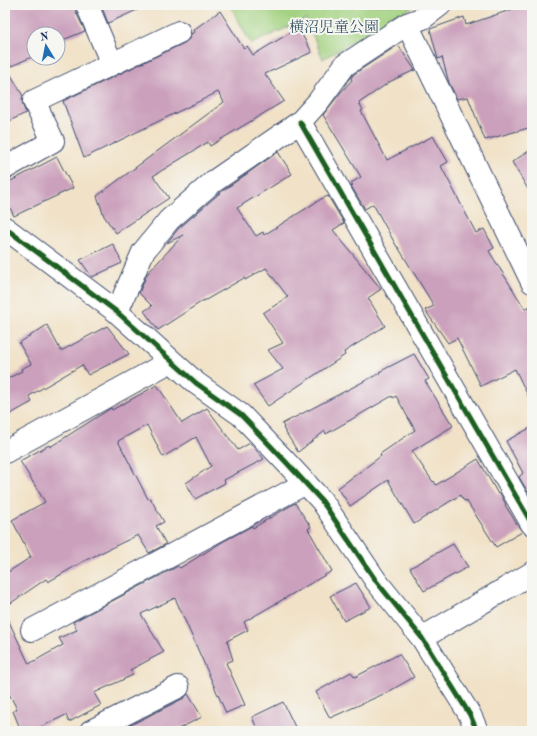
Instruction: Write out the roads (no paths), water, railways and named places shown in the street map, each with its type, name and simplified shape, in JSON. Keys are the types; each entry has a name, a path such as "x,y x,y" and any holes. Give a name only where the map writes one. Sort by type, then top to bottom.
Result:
{"street":[{"path":"87,5 112,64"},
{"path":"117,312 143,252 169,220 213,182 300,122 318,102 345,65 407,24 423,18 440,5"},
{"path":"407,24 532,282"},
{"path":"5,168 53,141 34,101 179,32"},
{"path":"300,122 532,524"},
{"path":"5,228 117,312 196,383 241,415 306,483 322,501 376,580 422,638 470,715 477,731"},
{"path":"5,452 171,361"},
{"path":"32,630 306,483"},
{"path":"422,638 532,573"},
{"path":"91,731 178,687"}],"park label":[{"name":"横沼児童公園","path":"334,27"}]}
